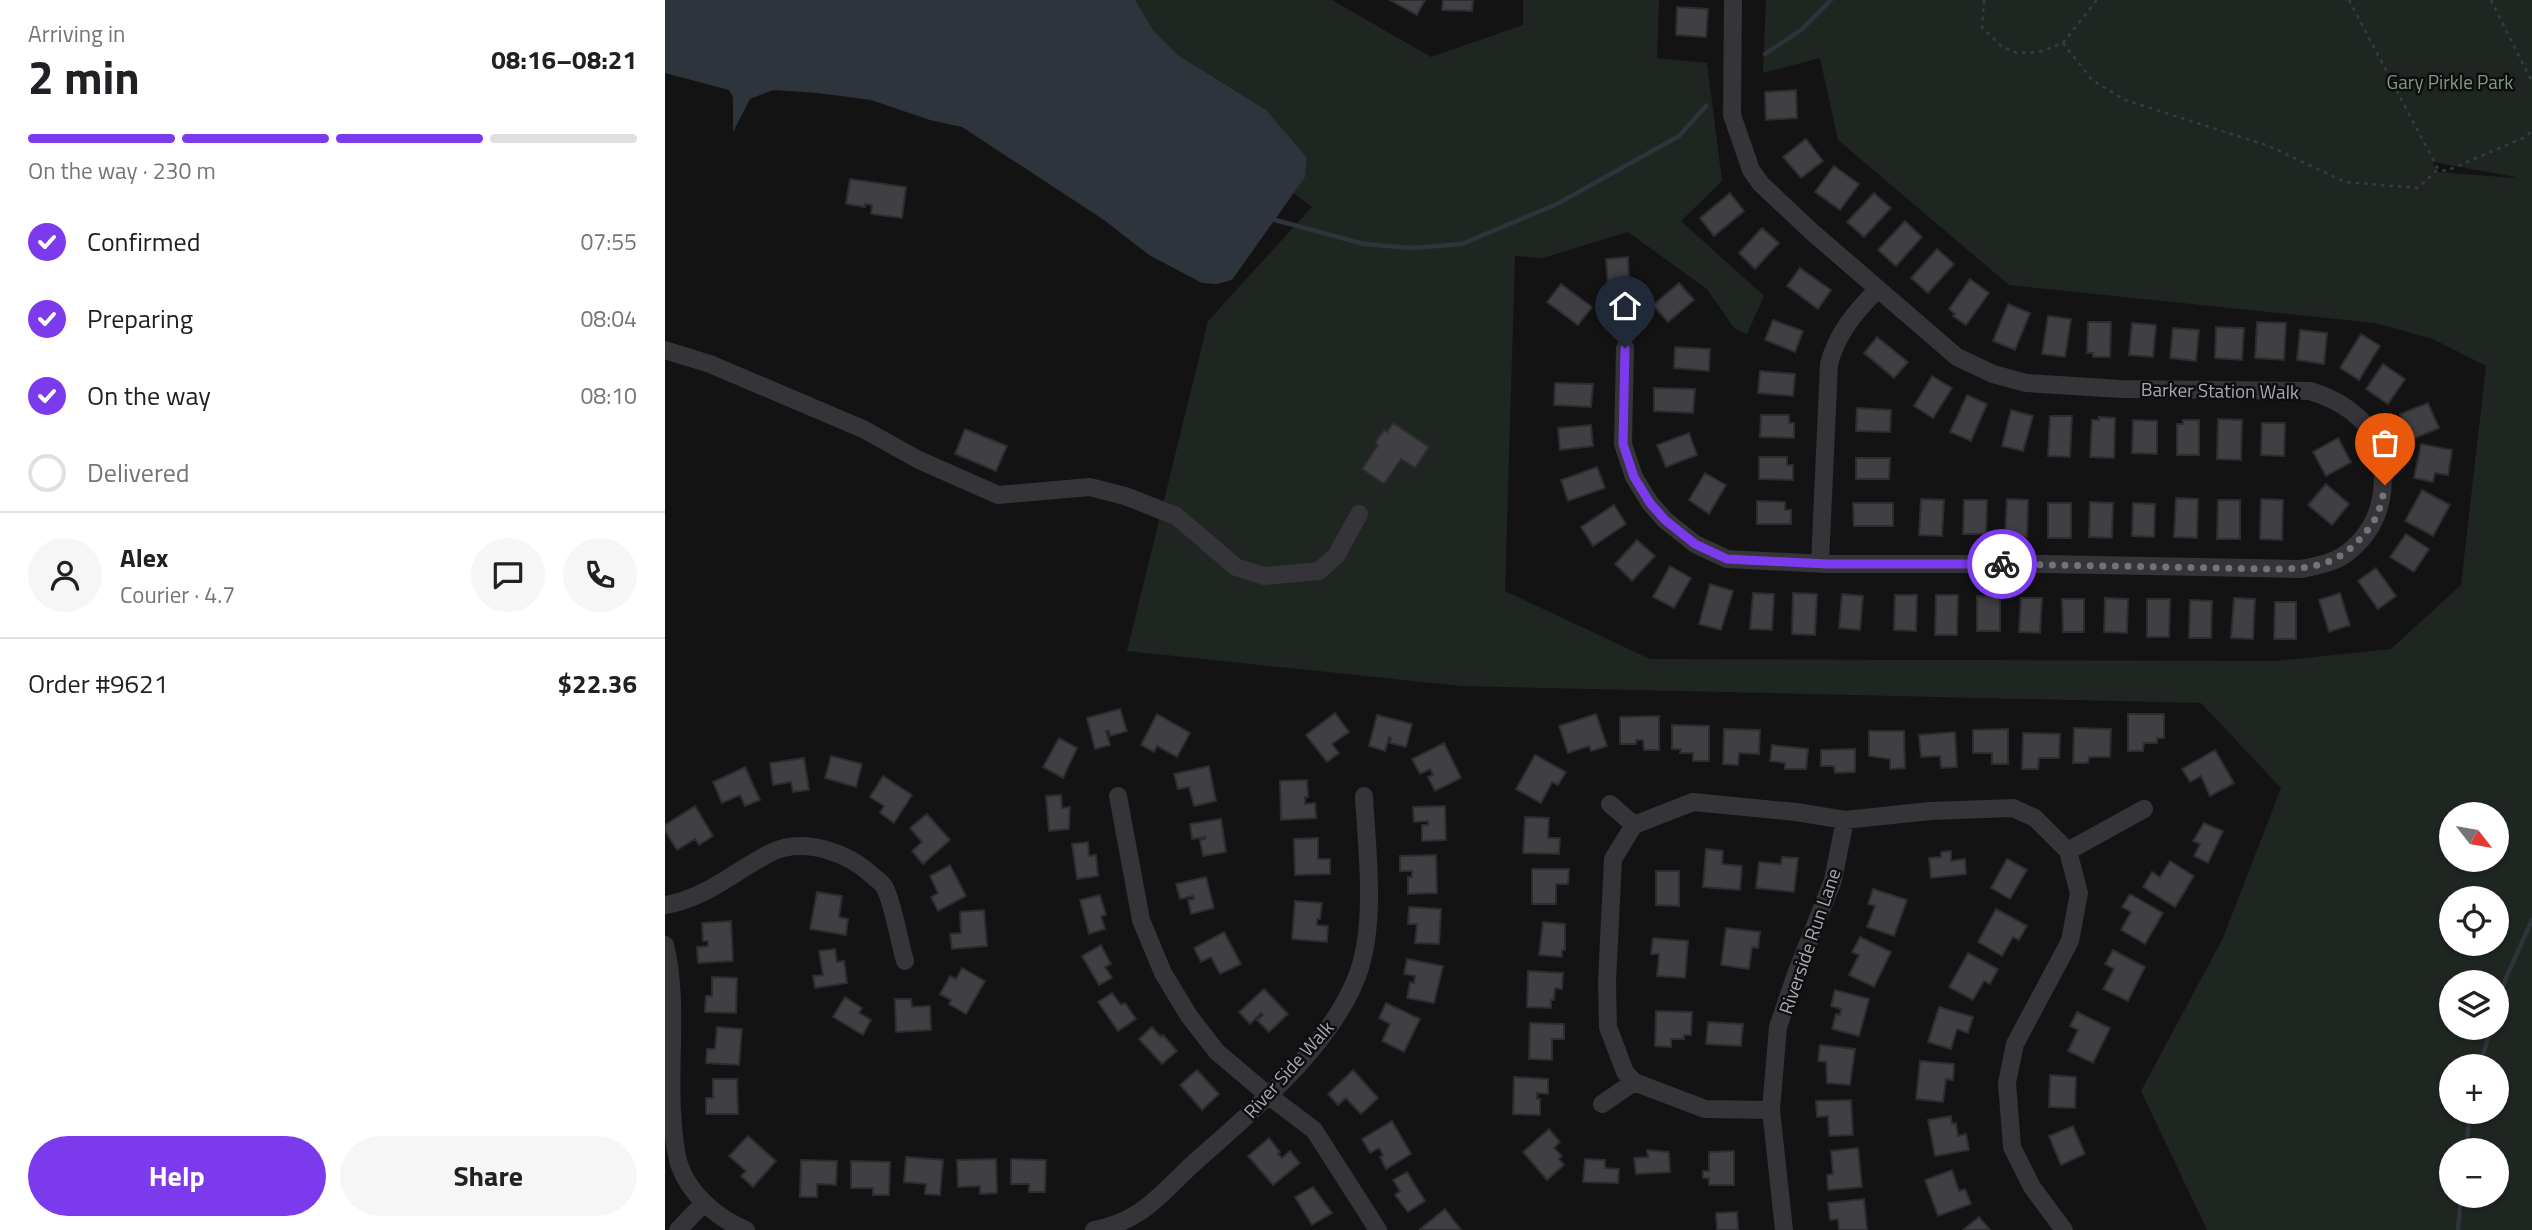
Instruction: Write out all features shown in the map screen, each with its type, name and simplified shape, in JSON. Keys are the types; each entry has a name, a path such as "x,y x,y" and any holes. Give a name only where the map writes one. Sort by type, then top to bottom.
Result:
{"street":[{"name":"Barker Station Walk","path":"1625,348 1623,444 1634,477 1650,503 1665,520 1695,544 1727,559 1820,564 2033,564 2301,569 2347,554 2369,530 2378,513 2385,485 2379,443 2361,419 2332,398 2310,391 2121,389 2026,383 1993,374 1957,357 1778,200 1751,170 1732,115 1733,0"},
{"path":"1820,564 1829,364 1833,347 1852,316 1878,289"},
{"path":"665,349 710,363 863,429 919,460 998,495 1090,487 1125,496 1176,516 1236,567 1264,576 1319,570 1336,556 1359,514"},
{"path":"1118,796 1141,920 1163,973 1189,1016 1217,1052 1314,1130 1378,1230"},
{"name":"River Side Walk","path":"1094,1230 1111,1227 1140,1212 1269,1096 1343,1006 1359,970 1368,927 1364,796"},
{"path":"1771,1110 1705,1109 1634,1082 1625,1072 1608,1027 1607,982 1613,859 1634,825 1693,802 1796,812 1845,820 1930,811 2013,808 2035,818 2068,851 2079,893 2070,941 2015,1044 2007,1083 2012,1147 2032,1186 2064,1230"},
{"path":"1610,804 1634,825"},
{"path":"2068,851 2144,809"},
{"name":"Riverside Run Lane","path":"1784,1230 1771,1110 1778,1027 1833,880 1845,820"},
{"path":"665,905 680,903 721,884 773,852 801,846 835,851 863,866 885,887 905,961"},
{"path":"665,945 669,962 672,1022 670,1076 673,1134 679,1166 703,1204 733,1225 746,1230"},
{"path":"1602,1104 1634,1082"},
{"path":"678,1230 703,1204"}],"path":[{"path":"1984,0 1982,27 2001,46 2017,53 2039,52 2063,43 2097,0"},
{"path":"2349,0 2438,169 2446,171 2523,138 2532,131"},
{"path":"2491,0 2532,82"},
{"path":"2063,43 2092,80 2125,100 2269,146 2345,182 2418,188 2438,169"}],"green space":[{"name":"Gary Pirkle Park","path":"1124,0 1332,0 1431,57 1523,25 1523,0 1659,0 1657,58 1707,63 1722,181 1681,221 1764,296 1747,334 1734,328 1707,289 1628,232 1543,258 1515,256 1505,591 1650,659 2276,661 2391,649 2461,585 2486,366 2433,339 2375,323 2009,285 1838,140 1820,58 1763,73 1766,0 2532,0 2532,1230 2207,1230 2141,1091 2223,938 2281,788 2201,703 1461,686 1127,651 1208,321 1312,207 1141,79","holes":["2433,162 2515,177 2515,178 2437,172"]}],"shaded area":[{"path":"665,0 1135,0 1153,30 1179,56 1266,110 1307,158 1305,177 1232,280 1217,284 1202,283 1149,255 1104,220 962,127 930,120 871,100 773,90 750,99 733,132 733,97 729,90 665,73"}],"building":[{"path":"1390,0 1425,0 1417,15"},
{"path":"1443,0 1473,0 1472,11 1442,10"},
{"path":"1677,7 1708,9 1706,37 1676,35"},
{"path":"1796,90 1797,118 1766,120 1765,92"},
{"path":"1806,139 1823,161 1801,178 1783,157"},
{"path":"1834,166 1859,184 1840,210 1815,192"},
{"path":"850,179 906,187 902,218 871,214 872,205 865,204 865,207 846,204"},
{"path":"1730,193 1744,211 1714,236 1700,218"},
{"path":"1874,193 1891,208 1864,237 1847,222"},
{"path":"1905,221 1922,237 1896,266 1878,250"},
{"path":"1762,228 1779,243 1755,269 1739,253"},
{"path":"1937,249 1954,264 1928,293 1911,278"},
{"path":"1628,257 1630,297 1609,298 1606,259"},
{"path":"1800,268 1831,290 1818,309 1787,286"},
{"path":"1970,279 1989,293 1966,325 1953,316 1955,314 1949,309"},
{"path":"1679,283 1694,300 1668,322 1653,305"},
{"path":"1561,284 1592,307 1578,325 1547,302"},
{"path":"2008,304 2030,313 2015,350 1993,341"},
{"path":"2048,316 2071,319 2065,357 2042,354"},
{"path":"1773,320 1803,331 1795,352 1765,340"},
{"path":"2088,322 2111,322 2110,357 2093,357 2093,353 2087,353"},
{"path":"2257,322 2286,323 2284,360 2255,358"},
{"path":"2132,323 2156,325 2153,357 2129,355"},
{"path":"2216,327 2244,328 2242,360 2215,358"},
{"path":"2173,328 2199,330 2196,361 2170,358"},
{"path":"2300,330 2327,333 2324,364 2297,360"},
{"path":"2361,334 2380,346 2359,380 2340,368"},
{"path":"1877,337 1908,362 1894,378 1864,353"},
{"path":"1675,347 1710,349 1709,371 1674,368"},
{"path":"2383,364 2405,379 2388,404 2366,389"},
{"path":"1760,371 1795,374 1793,396 1758,393"},
{"path":"1932,376 1952,388 1933,418 1914,406"},
{"path":"1555,383 1593,384 1591,407 1554,405"},
{"path":"1654,388 1695,389 1693,413 1654,411"},
{"path":"1967,395 1987,404 1971,441 1950,432"},
{"path":"2428,403 2439,428 2411,440 2400,414"},
{"path":"1857,408 1891,410 1890,432 1856,431"},
{"path":"2011,410 2033,416 2023,451 2002,446"},
{"path":"1761,415 1789,415 1789,423 1794,423 1794,438 1760,437"},
{"path":"2050,416 2072,416 2070,457 2048,456"},
{"path":"2099,417 2115,418 2114,458 2090,457 2092,420 2099,420"},
{"path":"2218,419 2242,420 2241,460 2217,459"},
{"path":"2133,420 2157,421 2157,454 2132,453"},
{"path":"2183,420 2199,420 2199,455 2177,455 2177,424 2183,424"},
{"path":"1393,423 1429,447 1415,468 1401,459 1384,484 1362,469 1378,445 1375,443"},
{"path":"2262,423 2285,423 2284,456 2261,455"},
{"path":"1591,425 1593,446 1560,450 1558,428"},
{"path":"965,429 1007,446 996,471 955,454"},
{"path":"1689,433 1697,455 1666,467 1657,445"},
{"path":"2338,438 2351,462 2326,476 2313,452"},
{"path":"2421,444 2452,450 2448,475 2435,473 2433,482 2414,478"},
{"path":"1759,457 1787,457 1787,465 1793,465 1793,480 1759,479"},
{"path":"1856,458 1890,458 1889,479 1856,479"},
{"path":"1597,467 1605,488 1568,501 1561,480"},
{"path":"1705,473 1726,485 1709,514 1689,500"},
{"path":"2326,484 2349,504 2332,525 2308,505"},
{"path":"2422,490 2450,505 2433,536 2405,521"},
{"path":"2176,498 2198,499 2197,538 2174,537"},
{"path":"1921,499 1944,500 1942,536 1919,535"},
{"path":"2007,499 2028,500 2027,537 2005,536"},
{"path":"2261,499 2283,500 2282,540 2260,539"},
{"path":"1964,500 1987,500 1986,534 1963,534"},
{"path":"2218,500 2240,500 2240,539 2217,539"},
{"path":"1757,501 1785,502 1785,510 1791,510 1791,524 1757,524"},
{"path":"2090,502 2113,503 2112,538 2089,537"},
{"path":"1853,503 1893,503 1893,526 1854,526"},
{"path":"2048,503 2071,503 2071,538 2048,538"},
{"path":"2133,503 2155,504 2154,537 2132,536"},
{"path":"1614,505 1626,524 1593,546 1581,527"},
{"path":"2406,534 2429,549 2414,572 2390,557"},
{"path":"1637,540 1655,556 1632,581 1615,564"},
{"path":"1670,566 1691,578 1674,608 1653,597"},
{"path":"2376,568 2396,596 2378,609 2358,581"},
{"path":"1710,584 1733,591 1721,630 1699,624"},
{"path":"1753,593 1774,594 1772,630 1750,629"},
{"path":"1793,593 1817,594 1815,635 1792,634"},
{"path":"2340,593 2350,625 2329,632 2319,600"},
{"path":"1842,594 1863,596 1860,630 1839,628"},
{"path":"1895,595 1917,595 1916,631 1894,630"},
{"path":"1936,595 1958,595 1957,635 1935,635"},
{"path":"1977,596 2000,597 2000,631 1977,631"},
{"path":"2021,598 2042,598 2040,633 2019,632"},
{"path":"2105,598 2128,599 2127,633 2104,632"},
{"path":"2234,598 2255,599 2253,639 2231,638"},
{"path":"2062,599 2084,599 2084,632 2063,632"},
{"path":"2147,599 2170,599 2169,637 2147,637"},
{"path":"2190,600 2212,601 2211,638 2189,638"},
{"path":"2275,602 2296,602 2296,639 2274,639"},
{"path":"1120,709 1127,731 1110,736 1109,731 1106,731 1110,745 1095,749 1087,718"},
{"path":"1335,713 1349,732 1332,744 1339,753 1327,762 1306,735"},
{"path":"1157,714 1190,733 1177,757 1157,746 1154,752 1141,745"},
{"path":"1596,714 1607,746 1591,751 1589,746 1568,753 1559,726"},
{"path":"2128,714 2164,714 2164,738 2157,738 2157,743 2144,743 2143,751 2128,751"},
{"path":"1377,715 1412,724 1406,747 1390,743 1389,737 1385,751 1369,746"},
{"path":"1659,716 1659,750 1644,750 1643,740 1636,740 1636,744 1620,744 1620,717"},
{"path":"1672,725 1709,726 1709,761 1693,761 1693,753 1680,753 1681,749 1672,749"},
{"path":"2074,728 2111,729 2110,757 2089,757 2088,763 2073,763"},
{"path":"1724,729 1760,730 1759,754 1739,753 1738,765 1723,764"},
{"path":"2008,729 2008,764 1992,764 1992,753 1973,753 1973,730"},
{"path":"1869,731 1904,731 1905,768 1890,769 1890,759 1869,756"},
{"path":"1955,732 1957,767 1941,768 1940,756 1921,757 1919,735"},
{"path":"2023,733 2060,734 2059,758 2039,758 2038,769 2022,769"},
{"path":"1059,738 1077,748 1063,778 1043,767"},
{"path":"1444,743 1461,778 1435,791 1428,777 1433,775 1430,769 1420,774 1412,759"},
{"path":"1772,745 1808,749 1806,769 1785,769 1785,763 1770,761"},
{"path":"1855,749 1855,772 1835,773 1834,766 1821,766 1821,750"},
{"path":"2215,750 2234,783 2210,796 2201,776 2190,782 2182,769"},
{"path":"1535,755 1566,772 1558,785 1552,782 1541,803 1516,789"},
{"path":"831,756 862,764 856,787 825,778"},
{"path":"804,758 809,790 793,792 791,782 773,785 770,763"},
{"path":"1209,766 1216,801 1194,806 1189,787 1178,789 1174,774"},
{"path":"745,767 760,800 745,806 740,795 722,803 713,782"},
{"path":"883,776 912,795 894,823 880,813 884,806 870,797"},
{"path":"1307,780 1308,797 1305,797 1305,804 1315,803 1316,818 1281,820 1280,781"},
{"path":"1061,795 1062,808 1070,807 1069,829 1049,831 1046,796"},
{"path":"695,806 713,836 699,845 695,839 677,850 665,831 665,825"},
{"path":"1445,806 1446,840 1422,841 1422,825 1428,825 1428,821 1414,822 1413,807"},
{"path":"927,814 950,840 923,864 912,851 922,842 910,828"},
{"path":"1525,817 1549,818 1548,838 1560,838 1559,854 1523,853"},
{"path":"1221,819 1226,852 1203,856 1200,840 1205,837 1192,839 1190,824"},
{"path":"2204,823 2223,831 2208,863 2194,856 2200,844 2193,841"},
{"path":"1318,838 1318,859 1330,859 1330,874 1295,875 1294,839"},
{"path":"1088,842 1089,856 1096,855 1098,876 1077,879 1072,844"},
{"path":"1706,849 1723,851 1722,864 1742,866 1740,890 1703,887"},
{"path":"1951,851 1951,861 1965,859 1966,874 1931,878 1929,858 1941,857 1941,852"},
{"path":"1436,855 1437,893 1408,894 1408,877 1412,877 1412,871 1400,871 1400,856"},
{"path":"1782,857 1798,858 1794,892 1756,888 1759,862 1781,864"},
{"path":"2007,859 2027,870 2010,899 1991,888"},
{"path":"2170,861 2194,876 2175,907 2143,887 2152,872 2160,877"},
{"path":"950,865 966,896 938,911 931,897 938,893 930,876"},
{"path":"1532,869 1569,869 1568,884 1556,884 1556,904 1532,904"},
{"path":"1656,871 1679,871 1679,906 1656,905"},
{"path":"1206,877 1214,908 1191,914 1188,900 1194,899 1193,896 1180,899 1176,884"},
{"path":"1873,889 1907,900 1894,936 1867,927 1875,906 1868,904"},
{"path":"817,892 842,896 839,917 848,919 846,935 810,929"},
{"path":"2130,894 2163,913 2145,944 2121,930 2131,912 2122,907"},
{"path":"1100,895 1106,915 1101,916 1105,929 1089,934 1080,900"},
{"path":"1295,901 1322,903 1317,925 1328,926 1327,942 1292,939"},
{"path":"1409,907 1441,909 1439,944 1415,943 1417,924 1408,924"},
{"path":"1996,909 2027,926 2019,940 2013,937 2002,956 1978,942"},
{"path":"984,910 987,946 952,949 950,934 961,933 960,912"},
{"path":"731,921 733,961 698,963 697,947 708,946 708,941 703,941 702,923"},
{"path":"1543,922 1565,924 1565,950 1562,950 1562,957 1539,955"},
{"path":"1726,928 1760,932 1758,948 1752,947 1749,969 1721,965"},
{"path":"1224,932 1241,964 1220,974 1211,957 1201,962 1194,948"},
{"path":"1860,937 1891,952 1874,987 1849,975 1859,955 1852,952"},
{"path":"1653,938 1688,941 1685,978 1657,976 1659,954 1651,954"},
{"path":"1101,945 1111,964 1105,967 1112,978 1099,985 1082,956"},
{"path":"835,949 837,962 844,961 847,983 815,988 813,976 823,975 819,951"},
{"path":"2113,950 2145,967 2128,1001 2103,989 2114,969 2105,964"},
{"path":"1968,953 1998,969 1990,984 1984,981 1973,1000 1949,987"},
{"path":"1407,959 1443,966 1434,1003 1407,998 1410,982 1414,983 1415,976 1404,974"},
{"path":"962,968 985,981 966,1014 949,1004 951,1000 940,994 950,976 956,979"},
{"path":"1528,971 1563,973 1562,989 1555,988 1551,1008 1527,1007"},
{"path":"712,977 737,978 736,1013 705,1012 706,996 712,996"},
{"path":"1264,989 1288,1014 1269,1032 1257,1020 1263,1015 1261,1013 1250,1024 1239,1012"},
{"path":"1835,990 1869,999 1859,1036 1832,1029 1836,1014 1840,1015 1841,1009 1831,1006"},
{"path":"1112,993 1121,1005 1125,1003 1136,1019 1118,1031 1098,1002"},
{"path":"845,997 862,1008 859,1013 871,1020 863,1035 833,1017"},
{"path":"895,999 911,999 912,1007 930,1006 931,1030 896,1032"},
{"path":"1386,1003 1420,1019 1404,1052 1382,1041 1390,1024 1379,1018"},
{"path":"1939,1007 1973,1017 1968,1033 1957,1029 1951,1049 1928,1042"},
{"path":"1656,1011 1692,1012 1691,1035 1684,1035 1684,1039 1671,1039 1671,1047 1655,1046"},
{"path":"2077,1012 2110,1028 2093,1063 2068,1051 2078,1030 2070,1026"},
{"path":"1708,1022 1743,1024 1741,1046 1706,1044"},
{"path":"1530,1023 1564,1024 1564,1039 1552,1039 1552,1060 1529,1059"},
{"path":"717,1027 742,1029 739,1065 706,1063 707,1049 715,1049"},
{"path":"1152,1027 1177,1051 1162,1064 1139,1039"},
{"path":"1820,1045 1855,1049 1850,1085 1827,1083 1826,1062 1818,1061"},
{"path":"1920,1061 1954,1064 1953,1080 1946,1079 1943,1102 1916,1099"},
{"path":"1197,1070 1219,1094 1202,1110 1180,1085"},
{"path":"1353,1070 1378,1098 1361,1114 1346,1098 1338,1105 1328,1094"},
{"path":"2050,1075 2076,1077 2075,1108 2049,1107"},
{"path":"1514,1077 1548,1079 1548,1094 1537,1093 1537,1099 1540,1099 1540,1115 1513,1114"},
{"path":"713,1079 737,1079 738,1114 706,1114 706,1098 713,1098"},
{"path":"1851,1100 1853,1135 1829,1136 1828,1116 1817,1117 1816,1101"},
{"path":"1951,1116 1952,1124 1956,1123 1958,1136 1966,1134 1969,1150 1935,1156 1928,1120"},
{"path":"1392,1121 1411,1154 1386,1169 1379,1148 1370,1153 1362,1139"},
{"path":"2073,1126 2085,1154 2061,1165 2049,1136"},
{"path":"1549,1129 1560,1142 1554,1148 1562,1156 1559,1159 1564,1165 1547,1180 1523,1152"},
{"path":"748,1136 776,1161 753,1187 741,1176 746,1171 729,1156"},
{"path":"1269,1138 1282,1158 1290,1151 1300,1163 1273,1185 1248,1156"},
{"path":"1858,1148 1862,1187 1828,1190 1827,1175 1833,1174 1831,1151"},
{"path":"1647,1150 1669,1152 1670,1172 1636,1174 1634,1158 1648,1157"},
{"path":"1734,1151 1734,1185 1709,1185 1709,1178 1703,1178 1703,1171 1709,1171 1709,1152"},
{"path":"906,1157 943,1160 940,1195 925,1194 926,1184 904,1182"},
{"path":"996,1159 997,1193 980,1194 980,1186 958,1187 957,1160"},
{"path":"1011,1159 1046,1160 1045,1192 1029,1192 1029,1184 1011,1184"},
{"path":"1585,1159 1605,1160 1605,1168 1619,1169 1618,1183 1583,1182"},
{"path":"801,1160 837,1161 836,1185 817,1184 817,1197 800,1197"},
{"path":"851,1161 890,1162 889,1195 873,1195 873,1188 851,1188"},
{"path":"1952,1170 1959,1191 1965,1189 1971,1204 1938,1216 1925,1180"},
{"path":"1407,1172 1425,1201 1408,1212 1395,1195 1400,1191 1393,1180"},
{"path":"1313,1187 1332,1213 1312,1225 1295,1197"},
{"path":"1864,1199 1867,1230 1839,1230 1838,1219 1830,1220 1828,1203"},
{"path":"1445,1209 1461,1230 1420,1229"},
{"path":"1737,1212 1738,1230 1717,1230 1716,1213"},
{"path":"1979,1217 1990,1230 1963,1230"}],"waterway":[{"path":"1765,54 1801,30 1831,0"},
{"path":"1275,220 1364,244 1412,248 1462,244 1557,204 1679,136 1706,106"},
{"path":"2509,971 2532,920"},
{"path":"2483,1054 2487,1040"},
{"path":"2467,1138 2469,1124"},
{"path":"2458,1230 2460,1208"}],"way so far":[{"path":"2002,564 2301,569 2347,554 2369,530 2378,513 2385,485"}],"route":[{"path":"1625,348 1623,444 1634,477 1650,503 1665,520 1695,544 1727,559 1827,564 2002,564"}]}
